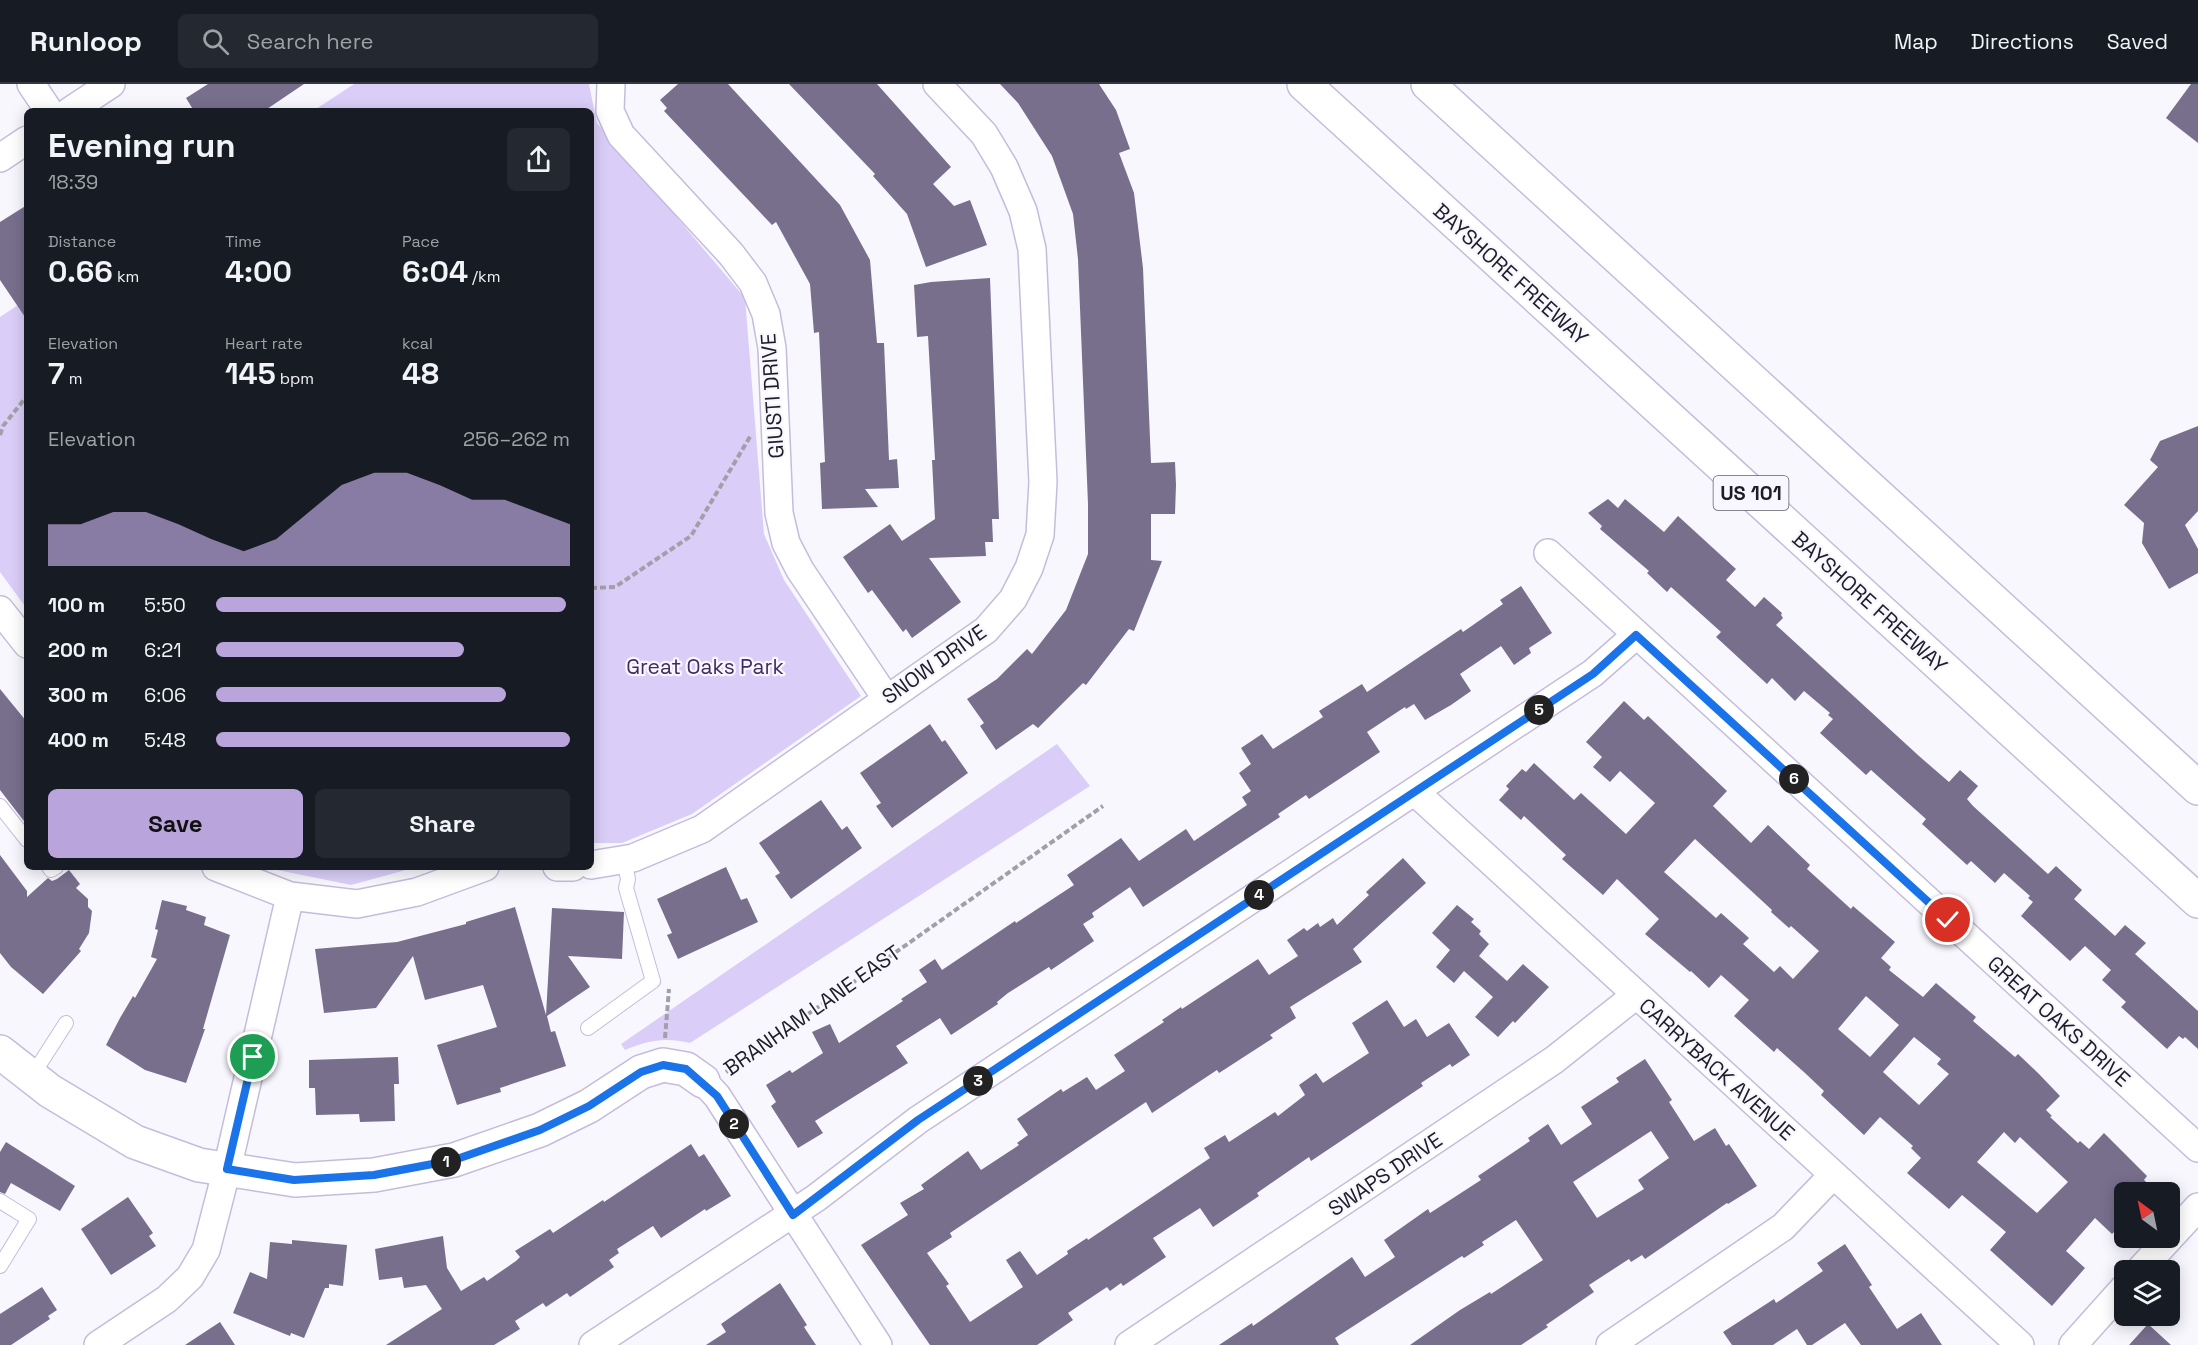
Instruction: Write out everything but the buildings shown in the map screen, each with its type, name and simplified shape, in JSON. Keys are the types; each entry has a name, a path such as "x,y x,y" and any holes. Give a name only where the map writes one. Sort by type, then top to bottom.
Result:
{"main road":[{"name":"BAYSHORE FREEWAY","path":"1304,84 2198,901"},
{"path":"1428,84 2198,788"},
{"name":"BRANHAM LANE EAST","path":"0,1052 50,1091 135,1142 199,1165 294,1180 374,1175 454,1160 540,1130 589,1106 641,1072 663,1065 686,1069 703,1082"}],"street":[{"path":"31,84 47,108"},
{"path":"75,108 111,84"},
{"name":"GIUSTI DRIVE","path":"611,84 610,111 621,135 731,254 753,283 766,314 772,348 779,513 786,543 800,570 886,698"},
{"name":"SNOW DRIVE","path":"594,865 624,861 702,828 986,630 1013,599 1029,568 1040,535 1043,482 1032,249 1023,211 1005,167 984,134 937,84"},
{"path":"0,158 24,142"},
{"name":"GREAT OAKS DRIVE","path":"1548,553 2198,1148"},
{"path":"0,610 24,640"},
{"path":"593,1345 793,1215 918,1120 1593,674 1636,635"},
{"name":"CARRYBACK AVENUE","path":"1415,792 2020,1345"},
{"path":"224,870 290,896 357,904 417,892 477,870"},
{"path":"98,1345 167,1299 190,1277 206,1250 290,896"},
{"name":"SWAPS DRIVE","path":"1129,1345 1554,1060 1636,995"},
{"path":"703,1082 717,1096 878,1345"},
{"path":"1610,1345 1783,1227 1833,1175"},
{"path":"2149,1260 2198,1207"},
{"path":"2073,1345 2114,1299"}],"lane":[{"path":"0,806 24,836"},
{"path":"588,1028 653,981 626,888 628,879 624,861"},
{"path":"31,1077 66,1023"},
{"path":"0,1201 29,1219 0,1266"}],"path":[{"path":"0,435 3,426 24,400"},
{"path":"594,588 615,587 691,536 753,431"},
{"name":"BRANHAM LANE EAST","path":"703,1082 728,1071 1103,806"},
{"path":"665,1042 669,986"}],"green space":[{"name":"Great Oaks Park","path":"354,84 589,84 594,108 318,108"},
{"name":"Great Oaks Park","path":"594,108 597,123 745,298 764,534 784,580 861,696 692,814 622,843 594,843"},
{"path":"24,301 24,605 0,572 0,317"},
{"path":"1057,744 1090,786 690,1043 673,1040 657,1041 625,1050 621,1044"},
{"path":"278,870 406,870 351,885"}],"route":[{"path":"253,1057 227,1169 294,1180 374,1175 454,1160 540,1130 589,1106 641,1072 663,1065 686,1069 717,1096 793,1215 918,1120 1593,674 1636,635 1948,920"}]}
